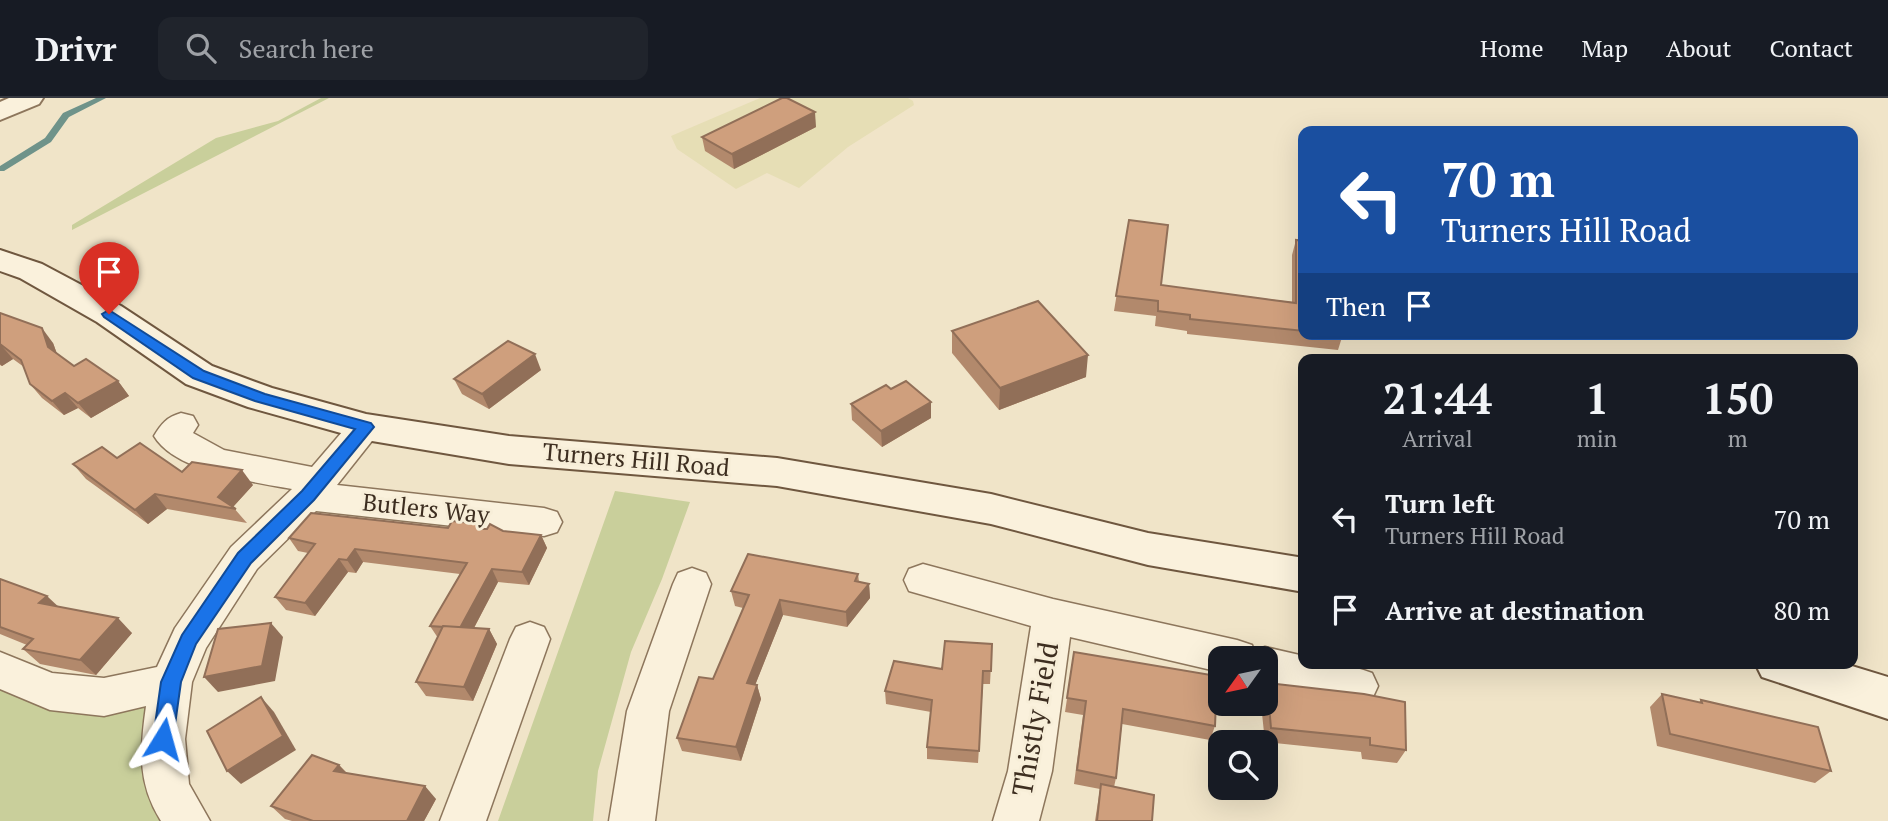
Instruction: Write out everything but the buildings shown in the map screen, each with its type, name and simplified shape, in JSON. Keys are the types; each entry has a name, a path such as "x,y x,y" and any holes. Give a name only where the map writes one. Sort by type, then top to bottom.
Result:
{"main road":[{"path":"0,112 30,98"},
{"name":"Turners Hill Road","path":"0,260 31,271 109,314 198,375 261,398 366,427 509,450 778,472 991,509 1148,549 1298,574"},
{"path":"1797,669 1888,698"}],"street":[{"name":"Butlers Way","path":"181,425 171,436 215,461 313,489 544,522"},
{"path":"186,821 167,790 163,739 171,682 189,640 244,558 313,489 366,427"},
{"path":"923,580 1053,616 1208,651"},
{"path":"632,821 648,711 692,584"},
{"name":"Thistly Field","path":"1016,821 1030,771 1053,616"},
{"path":"463,821 530,639"},
{"path":"1278,668 1357,686"},
{"path":"0,670 50,691 104,697 171,682"}],"shaded area":[{"path":"760,98 908,98 914,105 848,147 799,188 767,173 736,189 677,149 671,136"}],"green space":[{"path":"321,98 329,98 72,230 72,225 216,138 278,121"},
{"path":"615,491 690,502 662,579 631,652 598,771 593,821 498,821"},
{"path":"0,670 50,691 171,682 185,821 0,821"}],"waterway":[{"path":"1,169 48,140 66,115 102,98"}],"route":[{"path":"109,314 198,375 261,398 366,427 308,496 244,558 189,640 171,682 163,739"}]}
